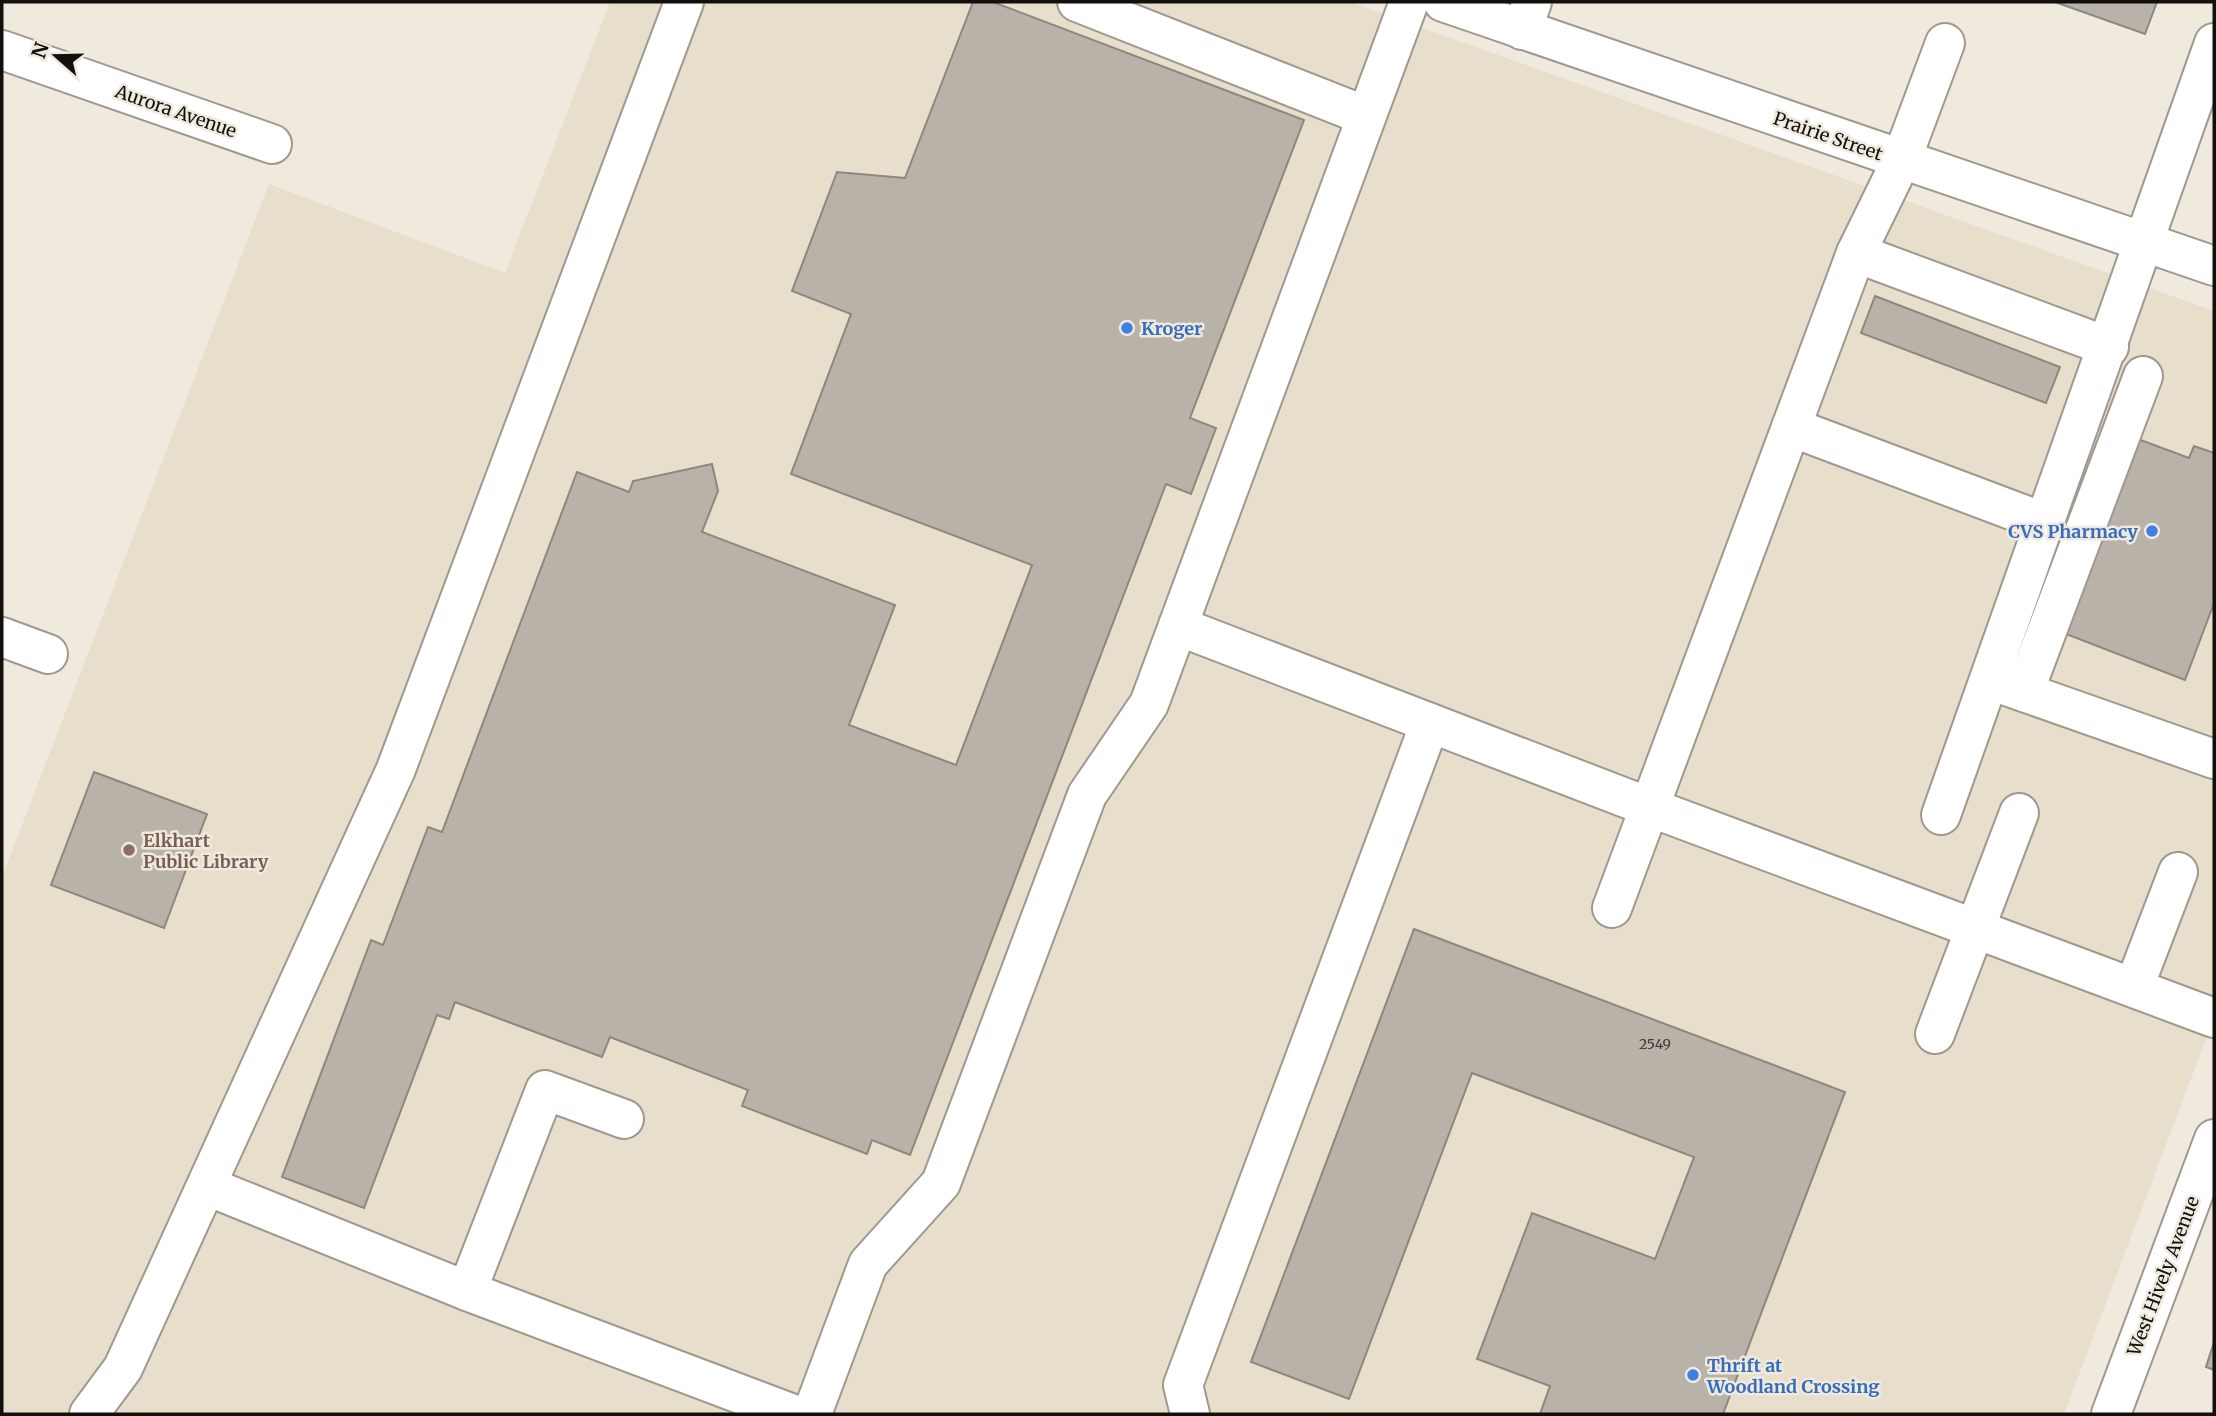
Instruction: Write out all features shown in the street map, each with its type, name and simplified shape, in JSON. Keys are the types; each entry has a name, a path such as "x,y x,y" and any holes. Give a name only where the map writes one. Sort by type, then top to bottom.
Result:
{"main road":[{"path":"89,1414 123,1368 396,769 684,2"},
{"path":"1077,2 1366,116"},
{"path":"812,1414 868,1264 941,1183 1087,795 1149,704 1409,2"},
{"name":"Prairie Street","path":"1443,2 1527,16 1900,161 2214,267"},
{"path":"1612,908 1856,253 1900,161 1945,43"},
{"path":"2007,686 2046,523 2214,43"},
{"name":"Aurora Avenue","path":"2,50 271,144"},
{"path":"1856,253 2109,347"},
{"path":"1941,815 2007,686 2143,376"},
{"path":"1791,427 2046,523"},
{"path":"1178,626 1649,807 2214,1018"},
{"path":"2,637 48,654"},
{"path":"2007,686 2214,759"},
{"path":"1190,1414 1183,1385 1430,723"},
{"path":"1935,1034 2019,813"},
{"path":"2134,987 2178,872"},
{"path":"467,1291 545,1090 624,1119"},
{"name":"West Hively Avenue","path":"2111,1414 2214,1139"},
{"path":"207,1186 467,1291 793,1414"}],"shaded area":[{"path":"610,2 1350,2 2214,311 2214,1018 2064,1414 2,1414 2,877 269,184 505,273"}],"building":[{"path":"973,2 993,2 1304,120 1190,418 1216,428 1191,494 1166,484 910,1155 872,1140 867,1154 742,1106 748,1090 610,1037 602,1057 455,1002 449,1019 437,1015 364,1208 282,1177 371,940 383,945 428,827 442,832 577,472 629,492 633,481 712,464 718,491 702,532 895,605 849,725 956,765 1032,565 791,474 851,314 792,291 837,172 905,178"},
{"path":"2055,2 2157,2 2145,34"},
{"path":"1875,296 2060,367 2046,403 1861,333"},
{"name":"CVS Pharmacy","path":"2127,435 2189,458 2194,446 2214,453 2214,603 2185,680 2053,629"},
{"name":"Elkhart Public Library","path":"94,772 207,814 164,928 51,885"},
{"path":"1414,929 1845,1092 1723,1414 1540,1414 1550,1386 1477,1359 1532,1213 1655,1259 1694,1157 1472,1073 1349,1399 1251,1362"},
{"path":"2214,1342 2214,1370 2206,1367"}],"place":[{"name":"Kroger","path":"1127,328"},
{"name":"CVS Pharmacy","path":"2152,531"},
{"name":"Elkhart Public Library","path":"129,850"},
{"name":"Thrift at Woodland Crossing","path":"1693,1375"}]}
